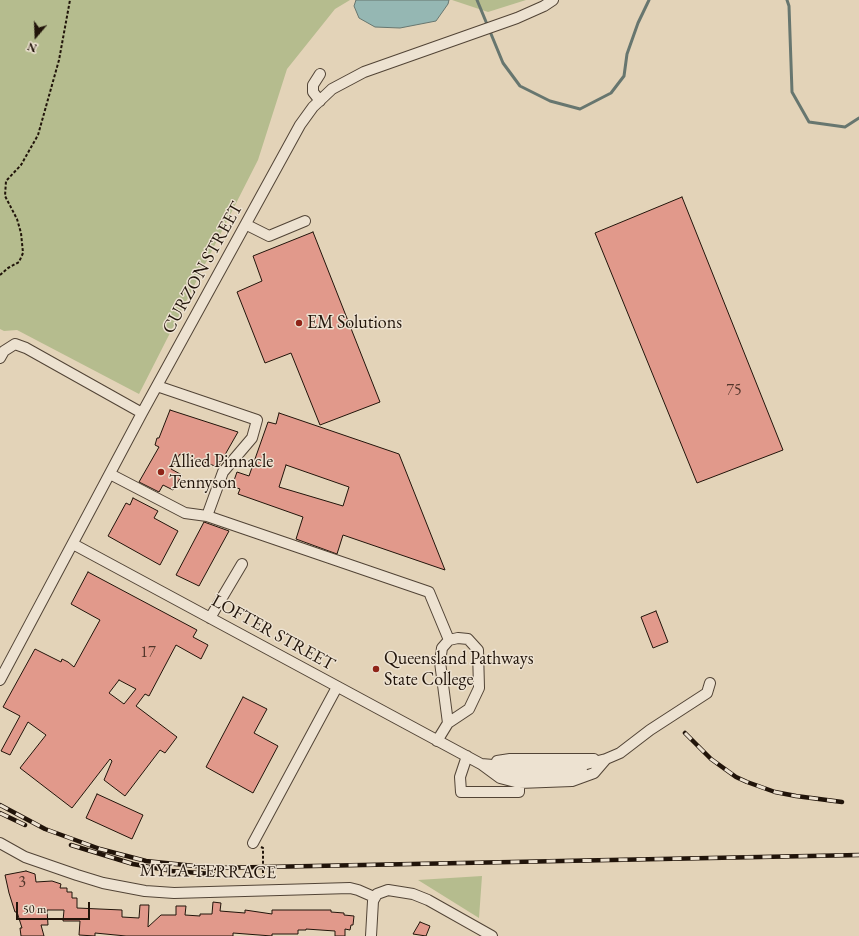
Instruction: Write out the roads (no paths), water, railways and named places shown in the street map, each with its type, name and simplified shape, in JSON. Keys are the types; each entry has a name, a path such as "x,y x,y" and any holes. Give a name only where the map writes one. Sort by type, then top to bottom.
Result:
{"street":[{"name":"CURZON STREET","path":"0,680 142,413 247,225 300,125 313,107 332,89 364,72 479,32 537,9 552,0"},
{"path":"320,74 313,85 313,92 320,101"},
{"path":"247,225 269,236 305,221"},
{"path":"0,358 4,351 15,344 26,348 142,413"},
{"path":"157,386 257,420 252,438 223,472 207,516"},
{"path":"110,474 185,514 207,516 429,592 449,640"},
{"name":"LOFTER STREET","path":"73,544 457,752 467,756 500,778 518,783 572,781 594,773 606,759"},
{"path":"210,618 242,564"},
{"path":"437,741 448,723 469,709 479,688 479,658 474,644 468,639 458,638 449,640 442,648 440,662 448,723"},
{"path":"481,764 505,766 575,767 606,759 620,753 650,730 707,693 710,683"},
{"path":"253,843 337,687"},
{"path":"467,756 460,777 461,792 519,792 518,783"},
{"name":"MYLA TERRACE","path":"0,843 25,857 103,883 159,892 350,888 374,897"},
{"path":"371,936 372,907 374,897 380,892 388,890 417,896 446,910 492,936"}],"water":[{"path":"356,0 449,0 448,4 436,21 400,28 375,27 359,18 354,6"}],"waterway":[{"path":"477,0 503,63 520,86 550,101 580,109 611,93 624,76 627,54 638,23 649,0"},
{"path":"787,0 789,6 792,92 809,122 845,127 859,118"}],"railway":[{"path":"685,733 711,759 736,777 747,782 775,792 842,802"},
{"path":"0,805 45,829 100,849 146,861 214,868 859,855"},
{"path":"0,813 25,825"},
{"path":"71,845 133,864 172,871 213,874"}],"place":[{"name":"EM Solutions","path":"299,323"},
{"name":"Allied Pinnacle Tennyson","path":"161,472"},
{"name":"Queensland Pathways State College","path":"376,669"}]}
